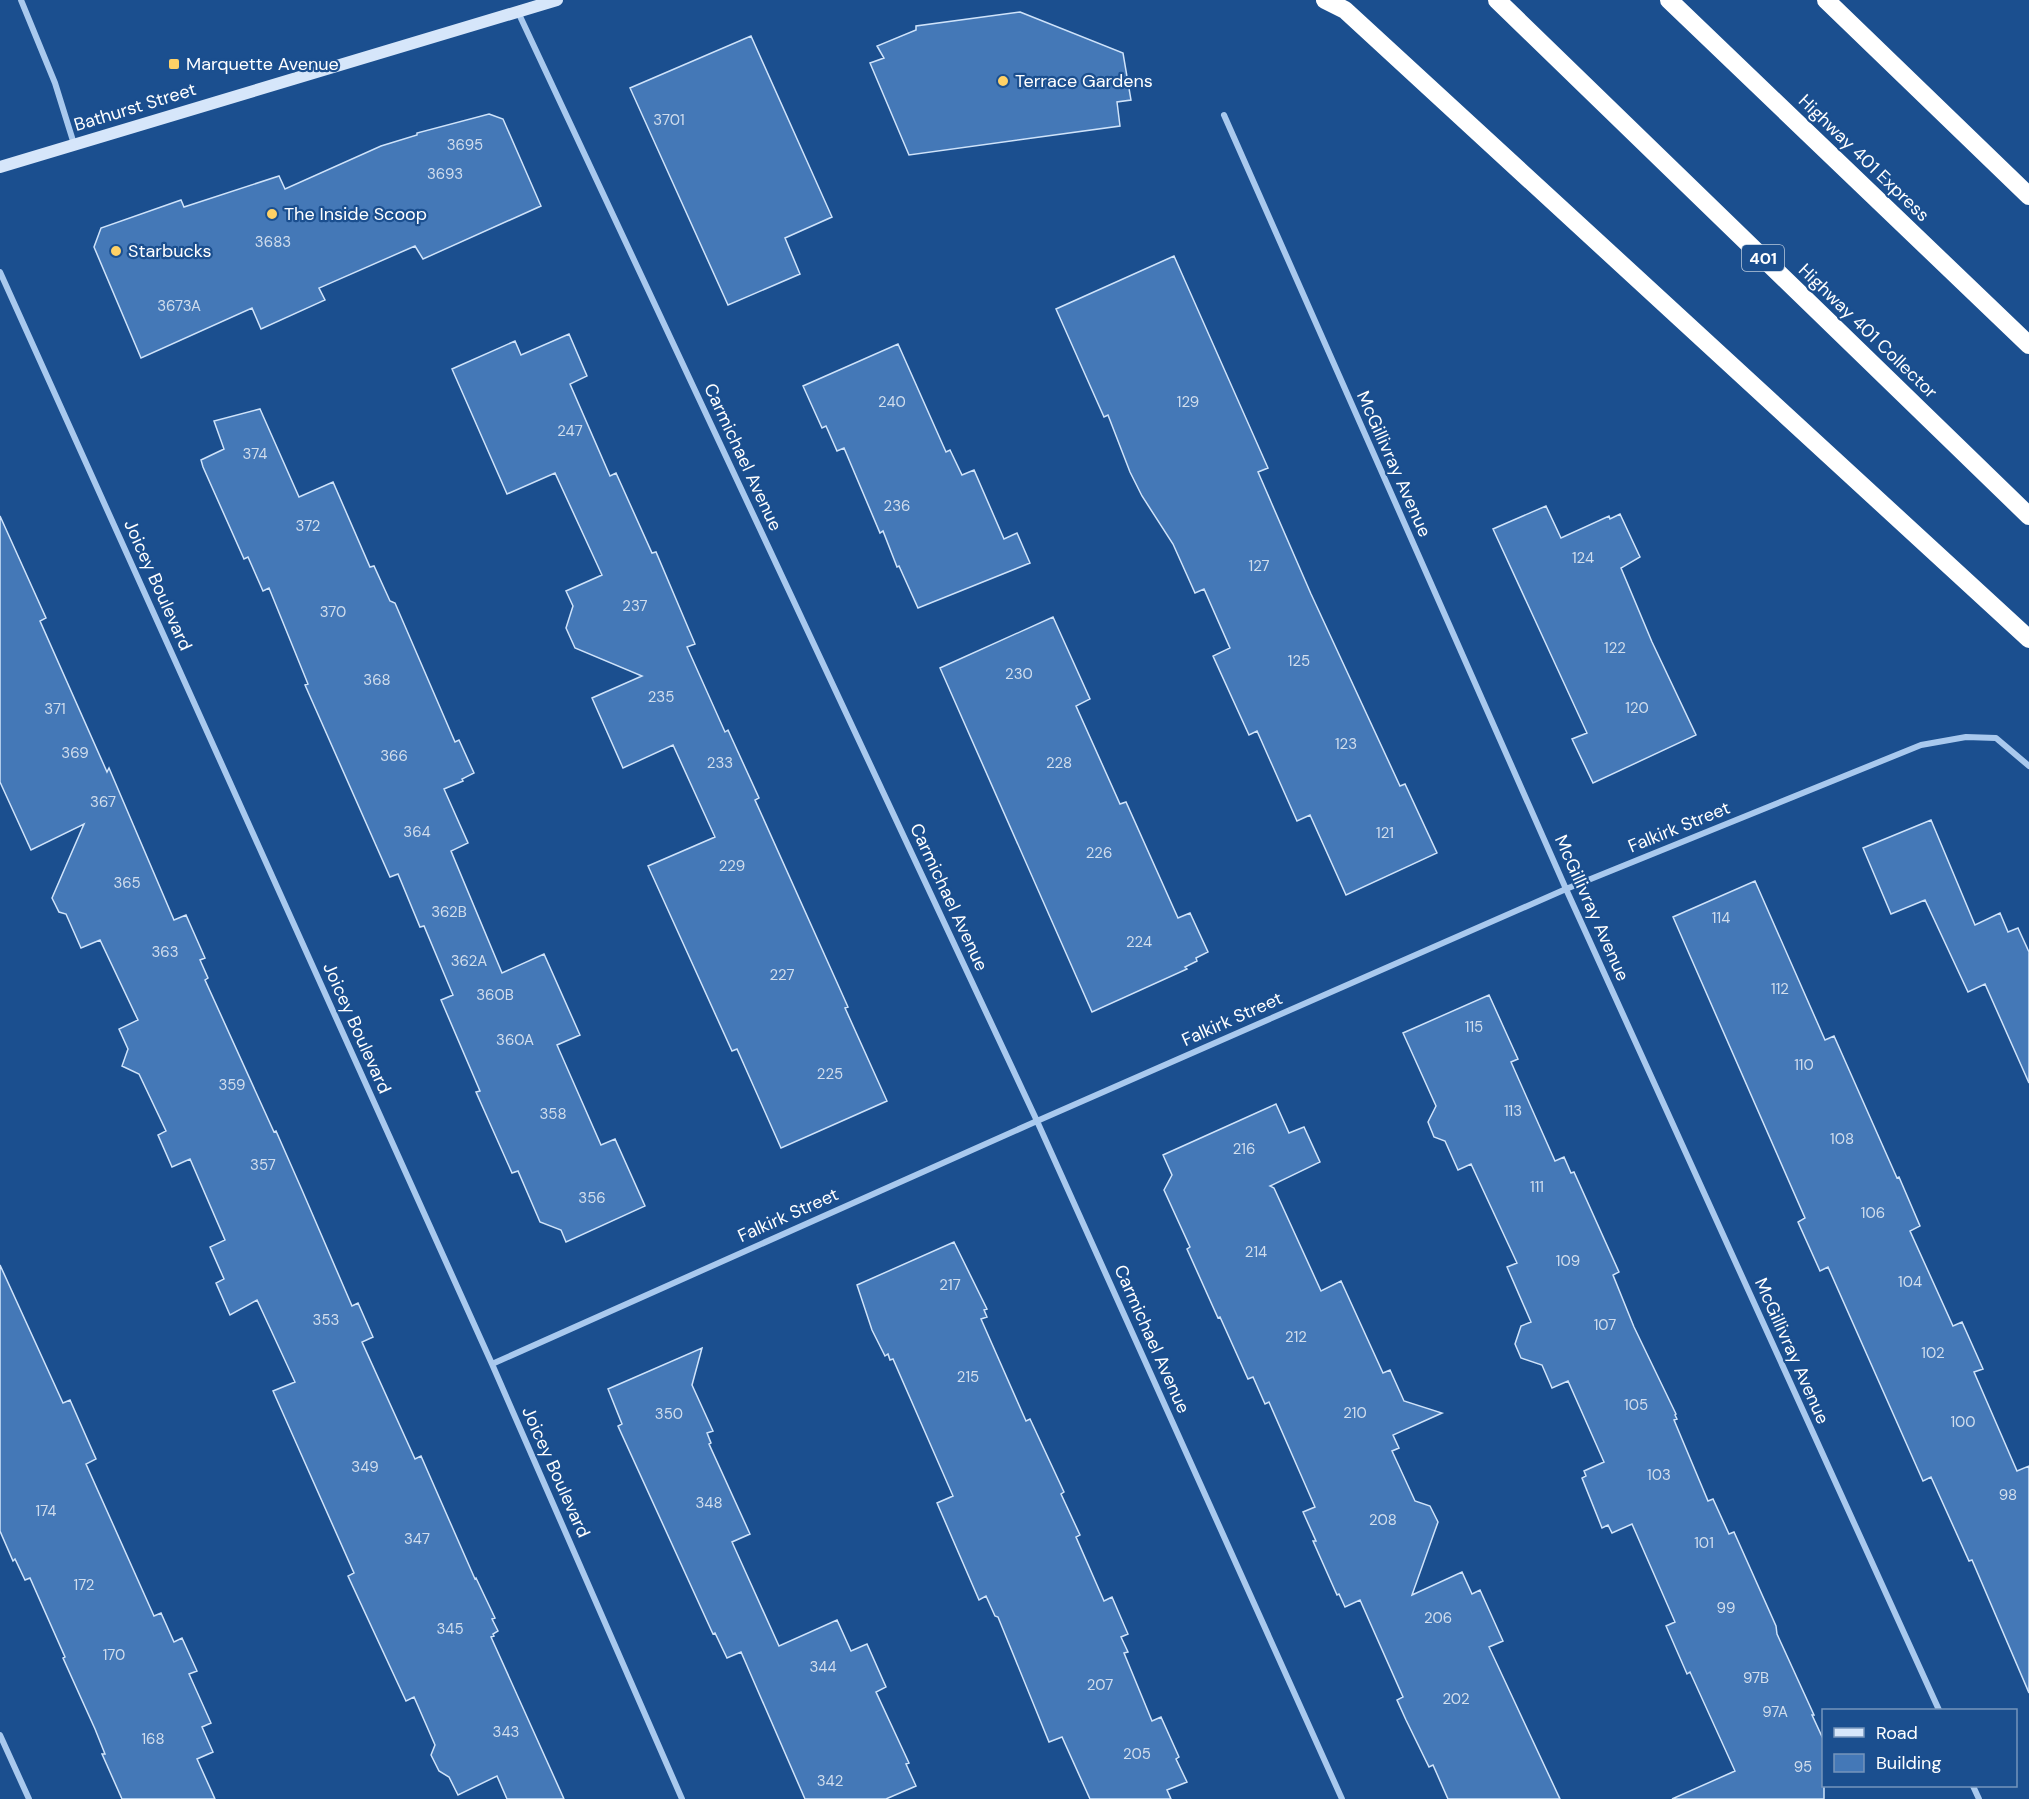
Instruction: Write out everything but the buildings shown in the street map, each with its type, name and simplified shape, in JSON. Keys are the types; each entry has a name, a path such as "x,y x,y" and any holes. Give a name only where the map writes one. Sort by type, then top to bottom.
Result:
{"highway":[{"path":"1325,0 1345,10 2029,639"},
{"name":"Highway 401 Collector","path":"1497,0 2029,516"},
{"name":"Highway 401 Express","path":"1669,0 2029,345"},
{"path":"1826,0 2029,196"}],"main road":[{"name":"Bathurst Street","path":"0,167 557,0"}],"street":[{"path":"21,0 55,83 74,144"},
{"name":"Carmichael Avenue","path":"518,12 1037,1121 1342,1799"},
{"name":"McGillivray Avenue","path":"1224,115 1566,889 1939,1709"},
{"name":"Joicey Boulevard","path":"0,272 492,1364 682,1799"},
{"name":"Falkirk Street","path":"492,1364 1566,889 1921,745 1966,737 1996,738 2029,766"},
{"path":"0,1734 29,1799"}],"place":[{"name":"Marquette Avenue","path":"174,64"},
{"name":"Terrace Gardens","path":"1003,81"},
{"name":"The Inside Scoop","path":"272,214"},
{"name":"Starbucks","path":"116,251"}]}
